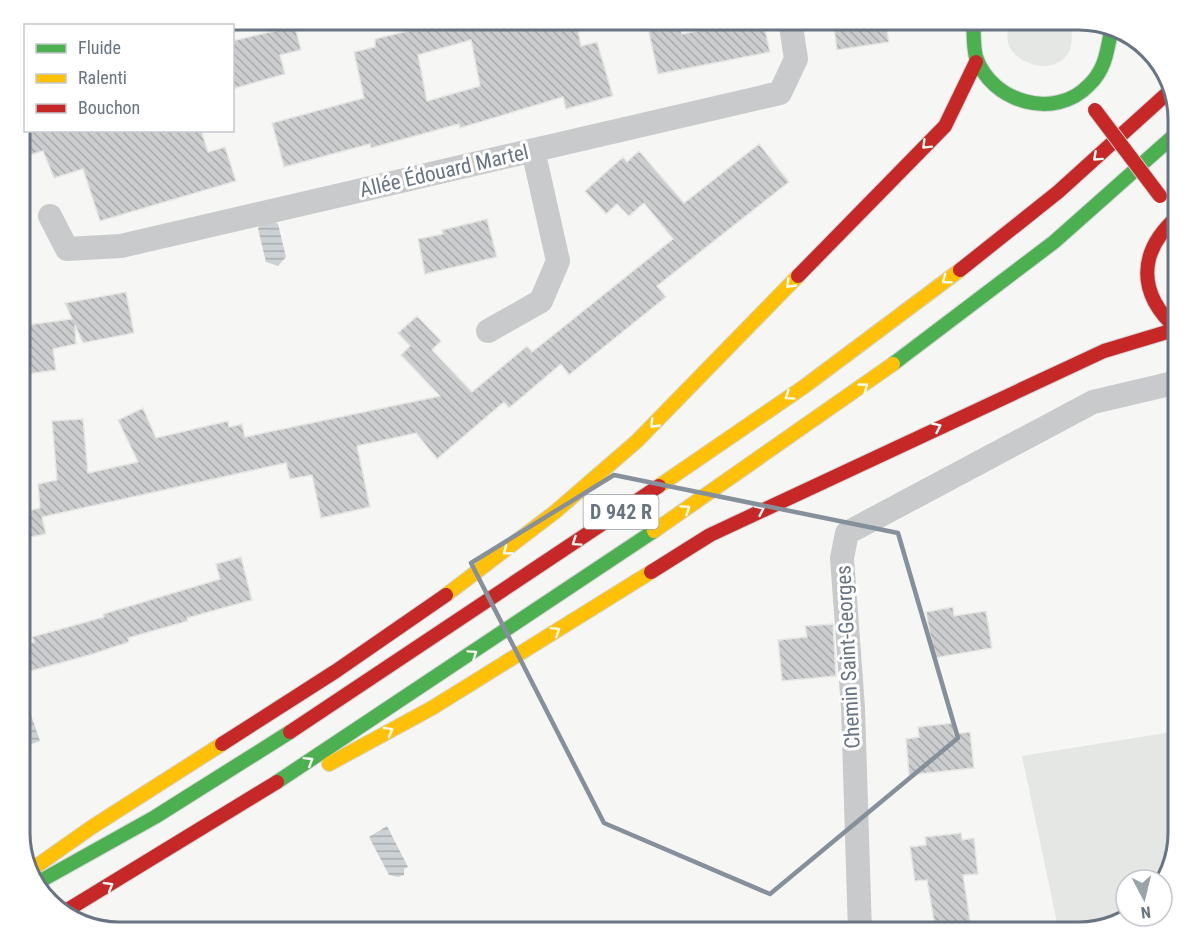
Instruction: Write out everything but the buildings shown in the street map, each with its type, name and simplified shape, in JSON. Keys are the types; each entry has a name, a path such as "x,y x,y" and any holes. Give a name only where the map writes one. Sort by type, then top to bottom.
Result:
{"main road":[{"path":"972,30 971,41 976,62 987,80 1003,94 1022,102 1043,105 1064,102 1082,92 1096,79 1106,62 1110,36"},
{"path":"37,866 76,836 290,701 444,598 585,489 637,441 945,126 976,62"},
{"path":"1082,92 1168,205"},
{"name":"D 942 R","path":"44,880 155,818 301,724 621,512 805,386 929,294 1058,192 1164,96"},
{"path":"154,860 413,695 838,406 977,301 1138,170 1168,142"},
{"path":"1168,225 1152,246 1146,264 1146,283 1152,301 1168,322"},
{"path":"72,908 432,708 719,530 1104,351 1168,333"}],"street":[{"name":"Allée Édouard Martel","path":"50,216 67,249 121,246 780,93 796,59 792,30"},
{"path":"488,331 541,301 558,261 533,150"},
{"name":"Chemin Saint-Georges","path":"860,922 853,708 842,558 847,533 1093,402 1168,385"}],"highlighted area":[{"path":"614,475 898,533 958,738 770,894 604,823 471,563"}],"shaded area":[{"path":"1009,30 1070,30 1071,43 1065,58 1052,65 1037,65 1023,60 1012,50 1007,37"},
{"path":"272,220 278,224 286,257 278,266 266,262 258,229 260,224"},
{"path":"30,712 40,741 30,744"},
{"path":"1168,733 1168,833 1160,868 1114,868 1114,914 1096,920 1057,922 1022,756"},
{"path":"387,826 408,867 404,869 404,875 398,877 389,875 369,837"}],"traffic: fast":[{"path":"973,30 976,57 984,73 995,85 1009,95 1042,104 1059,102 1075,96 1089,85 1102,67 1110,36"},
{"path":"893,364 1054,242 1168,141"},
{"path":"277,782 654,531"},
{"path":"43,879 155,817 290,732"}],"traffic: slow":[{"path":"659,486 805,386 960,270"},
{"path":"446,595 555,512 637,441 798,276"},
{"path":"654,531 893,364"},
{"path":"329,764 432,708 651,572"},
{"path":"37,866 92,827 222,744"}],"traffic: jam":[{"path":"798,276 945,126 976,62"},
{"path":"960,270 1058,192 1164,96"},
{"path":"1095,110 1160,196"},
{"path":"1168,227 1155,244 1149,258 1147,273 1149,288 1155,302 1168,319"},
{"path":"651,572 710,535 1104,351 1168,332"},
{"path":"290,732 659,486"},
{"path":"222,744 336,671 446,595"},
{"path":"71,908 277,782"}]}
